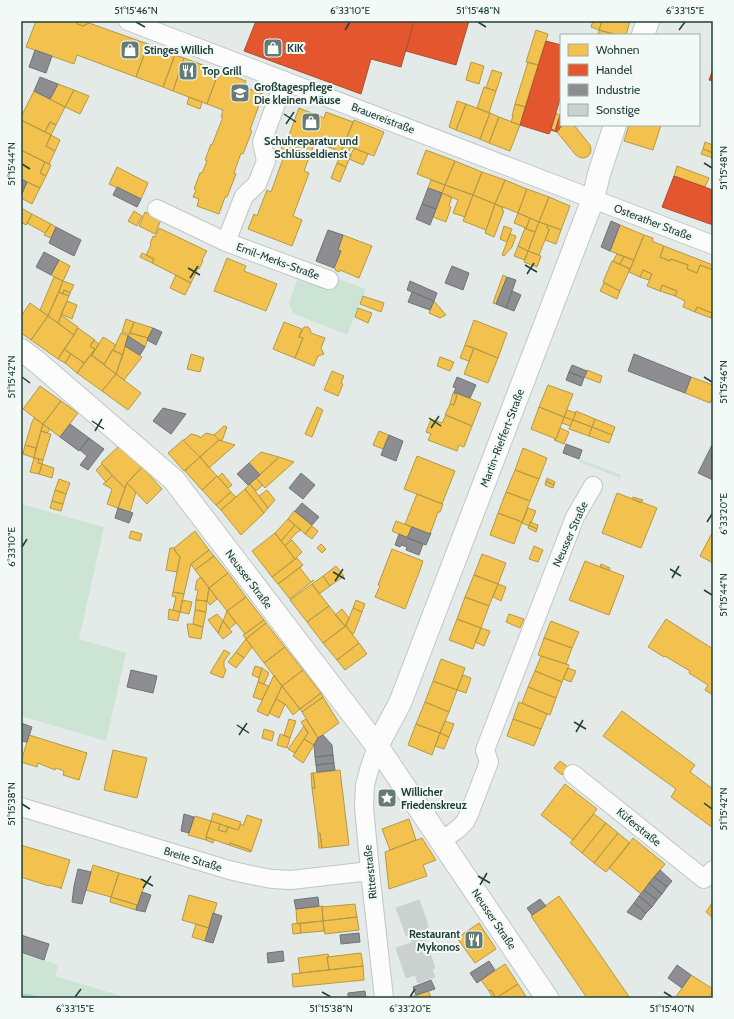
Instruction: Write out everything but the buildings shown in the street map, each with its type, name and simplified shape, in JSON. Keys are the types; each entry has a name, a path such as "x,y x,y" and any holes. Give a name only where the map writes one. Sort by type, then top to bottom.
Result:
{"street":[{"name":"Brauereistraße","path":"128,21 593,198"},
{"path":"644,34 648,21"},
{"name":"Emil-Merks-Straße","path":"226,242 244,196 257,184 266,162 262,142 284,81"},
{"name":"Martin-Rieffert-Straße","path":"377,746 400,703 593,198 615,126"},
{"name":"Osterather Straße","path":"593,198 713,245"},
{"name":"Emil-Merks-Straße","path":"157,209 226,242 329,280"},
{"name":"Neusser Straße","path":"21,350 174,480 377,746 547,998"},
{"name":"Neusser Straße","path":"441,841 462,826 470,814 489,762 485,750 575,517 593,486"},
{"name":"Ritterstraße","path":"377,746 369,770 364,796 364,807 384,998"},
{"name":"Küferstraße","path":"573,774 709,875"},
{"name":"Breite Straße","path":"21,807 229,870 272,879 291,880 370,871"}],"green space":[{"path":"333,277 366,289 347,335 293,313 289,303 298,278"},
{"path":"580,459 621,475 619,480 618,477 579,462"},
{"path":"21,504 104,527 79,639 126,653 106,741 21,716"},
{"path":"21,952 58,965 55,976 128,998 45,998 21,994"}],"water":[{"path":"21,994 28,994 45,998 21,998"}],"place":[{"name":"KiK","path":"273,48"},
{"name":"Stinges Willich","path":"130,50"},
{"name":"Top Grill","path":"188,71"},
{"name":"Großtagespflege Die kleinen Mäuse","path":"240,93"},
{"name":"Schuhreparatur und Schlüsseldienst","path":"311,122"},
{"name":"Willicher Friedenskreuz","path":"387,798"},
{"name":"Restaurant Mykonos","path":"474,940"}]}
